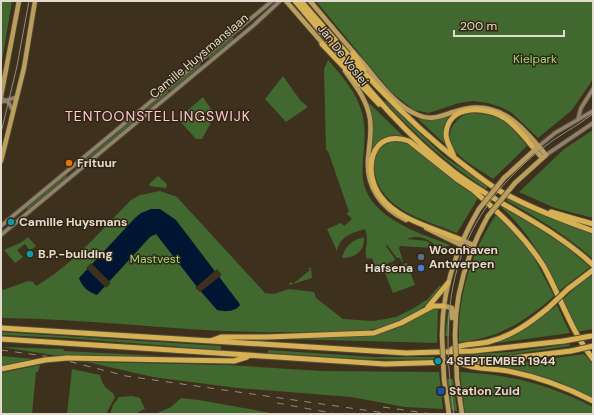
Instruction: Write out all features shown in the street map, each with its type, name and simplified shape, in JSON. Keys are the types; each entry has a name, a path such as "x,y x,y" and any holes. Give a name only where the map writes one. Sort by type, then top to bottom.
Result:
{"highway":[{"path":"295,1 396,120"},
{"path":"301,1 378,88 423,132 454,157 489,184 518,200 559,219 593,231"},
{"path":"322,44 357,82 396,120 501,214 533,251 550,278 579,339 593,359"},
{"path":"353,53 378,88"},
{"path":"454,157 447,141 447,127 454,117 466,110 486,110 504,117 535,147"},
{"path":"461,241 398,213 387,203 381,197 373,182 371,166 372,155 381,143 394,138 402,138 409,141 473,190"},
{"path":"454,172 488,195 557,236 593,265"},
{"path":"518,200 568,218 593,224"},
{"path":"445,352 458,346 488,342 512,333 548,308 568,289 593,270"},
{"path":"209,342 221,337 267,337 374,333 401,323 424,309 436,299 448,283"},
{"path":"424,309 436,305 444,306"},
{"path":"1,328 131,335 209,342 358,351 445,352 512,348 564,341 592,335"},
{"path":"1,339 384,364 459,363 517,358 571,351 593,346"},
{"path":"1,369 45,360 67,358 234,361 252,356"},
{"path":"459,363 472,368 502,370 532,376 562,386 593,400"}],"main road":[{"path":"1,97 19,1"},
{"path":"1,161 17,97 35,1"},
{"name":"Jan De Voslei","path":"286,1 355,85 367,108 371,131 368,170 371,185 379,200 395,214 461,241 472,248"},
{"name":"Jan De Voslei","path":"310,1 353,53 393,97 416,115 432,118 467,107 494,109 512,118 544,156"},
{"path":"448,412 444,379 442,336 444,306 448,283 461,241 479,209 504,178 535,147"},
{"path":"462,413 457,379 455,333 457,299 462,278 472,248 488,216 515,183 544,156"},
{"path":"444,306 452,310 452,327 455,333"}],"street":[{"name":"Camille Huysmanslaan","path":"2,225 272,1"},
{"name":"Camille Huysmanslaan","path":"1,235 254,25 258,19 280,1"},
{"path":"578,119 581,108 593,89"},
{"path":"1,97 6,101 13,112"},
{"path":"1,102 17,97"},
{"path":"535,147 593,111"},
{"path":"544,156 593,123"}],"green space":[{"path":"1,1 12,1 1,67"},
{"name":"Kielpark","path":"316,1 593,1 593,77 572,110 538,138 512,113 488,103 473,101 459,103 429,113 414,110 391,92"},
{"path":"232,36 234,39 210,59 208,56"},
{"path":"328,60 349,86 361,109 365,131 362,170 368,194 376,205 396,222 450,245 439,250 429,240 424,238 416,237 407,239 427,241 434,248 400,246 399,248 402,262 387,245 386,246 395,259 394,261 376,268 372,258 367,259 367,238 365,229 347,236 341,242 337,251 327,229 341,223 344,226 352,219 346,213 349,212 328,151 326,150 324,69"},
{"path":"199,63 201,66 171,91 169,89"},
{"path":"283,76 300,100 308,107 286,122 265,99"},
{"path":"167,90 169,92 147,111 145,109"},
{"path":"203,97 215,115 202,139 196,139 178,119"},
{"path":"366,100 403,136 393,136 381,141 371,152 373,131"},
{"path":"384,101 386,101 445,157 488,186 486,189 432,148"},
{"path":"456,112 447,126 445,144 418,119 434,120"},
{"path":"468,113 479,113 502,120 527,146 493,179 469,164 461,157 450,141 453,125 462,116"},
{"path":"138,115 140,117 77,170 75,168"},
{"path":"593,130 593,218 555,208 519,192 564,149"},
{"path":"398,140 409,144 478,198 457,233 430,223 403,210 392,202 383,192 376,179 374,159 381,148"},
{"path":"66,175 68,177 28,211 26,208"},
{"path":"158,176 167,184 166,188 149,186 150,183"},
{"name":"Mastvest","path":"160,191 177,197 265,293 274,294 289,289 314,292 316,298 343,319 374,321 396,317 414,308 428,299 440,285 441,287 430,301 408,317 391,325 364,331 230,331 77,321 1,318 1,288 3,290 28,281 33,282 36,286 63,268 131,200 140,195"},
{"path":"508,198 552,219 593,233 593,259 583,250 540,220 506,200"},
{"path":"502,204 564,245 590,267 559,291 548,268 527,235 501,207"},
{"path":"497,213 532,254 554,296 532,314 510,328 486,337 459,342 461,307 468,274 480,243"},
{"path":"28,237 36,246 30,251 25,244 17,250 23,257 15,263 4,250 22,242"},
{"path":"364,237 363,246 358,253 351,257 342,258 347,246"},
{"path":"407,263 415,285 393,293 385,273 378,274 377,270 394,264 394,271 404,268 403,264"},
{"path":"308,268 311,268 312,278 290,285 289,284 291,282 293,284 310,270"},
{"path":"593,275 593,329 577,332 563,299 584,280"},
{"path":"557,305 570,333 497,343 529,327"},
{"path":"432,308 438,309 437,343 287,339 374,335 395,329"},
{"path":"448,311 450,314 449,336 445,336"},
{"path":"1,332 221,346 221,350 66,338 1,335"},
{"path":"569,344 570,346 500,356 459,358 459,355 511,352"},
{"path":"1,347 63,349 64,351 161,356 59,356"},
{"path":"268,350 374,357 438,357 438,360 362,359 268,353"},
{"path":"584,354 593,364 593,398 557,381 497,366"},
{"path":"1,356 35,359 1,366"},
{"path":"87,362 228,365 322,371 439,372 443,409 405,407 351,397 237,388 153,377"},
{"path":"40,365 38,372 36,372 32,414 1,414 1,373"},
{"path":"72,369 100,375 104,386 113,393 115,397 106,414 67,414"},
{"path":"460,372 512,378 545,387 577,399 593,407 593,414 465,414"},
{"path":"447,379 453,379 457,411 451,410"},
{"path":"132,396 140,398 145,409 137,414 110,414 113,405 119,397"},
{"path":"181,398 276,414 155,414 171,407"}],"water":[{"path":"151,209 160,209 176,220 239,303 240,305 238,307 230,311 217,310 197,287 156,234 150,237 97,295 88,291 84,287 79,278 135,218 141,213"}],"pier":[{"path":"91,263 111,283 106,288 86,268"},
{"path":"217,269 222,275 200,292 195,288"}],"tram line":[{"path":"1,133 17,66 29,1"},
{"path":"454,414 449,374 448,337 450,302 457,268 469,237 486,207 510,178 546,145 593,114"}],"railway":[{"path":"1,350 52,357 126,376 392,414"},
{"path":"277,403 337,414"},
{"path":"383,407 432,414"}],"place":[{"name":"Frituur","path":"69,163"},
{"name":"Camille Huysmans","path":"11,222"},
{"name":"B.P.-building","path":"30,254"},
{"name":"Woonhaven Antwerpen","path":"421,257"},
{"name":"Hafsena","path":"421,268"},
{"name":"4 SEPTEMBER 1944","path":"438,361"},
{"name":"Station Zuid","path":"441,391"}],"district":[{"name":"TENTOONSTELLINGSWIJK","path":"158,116"}]}
